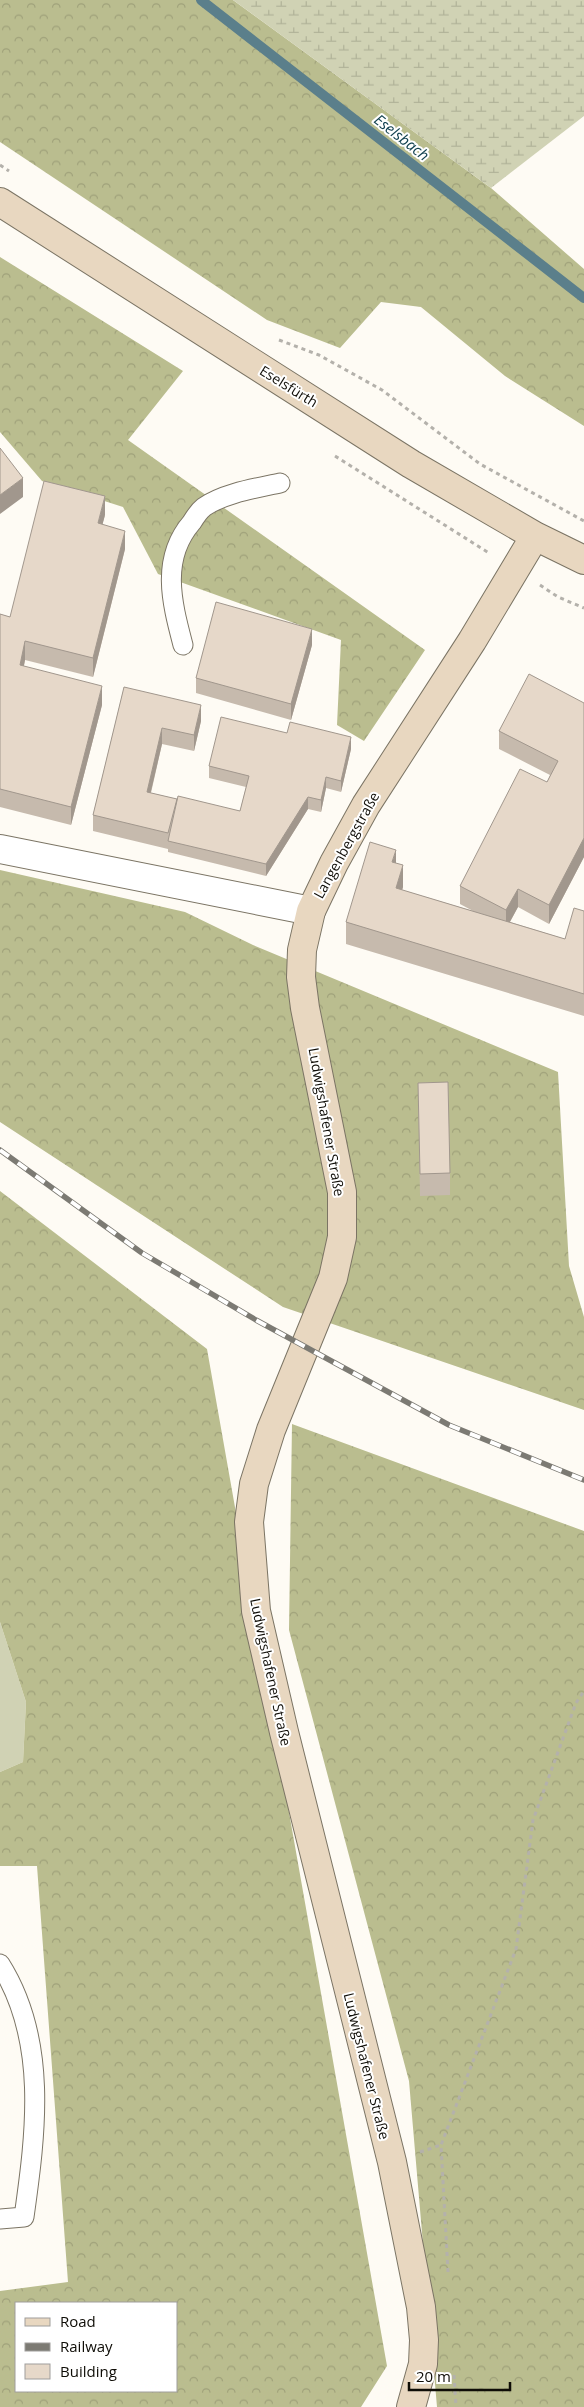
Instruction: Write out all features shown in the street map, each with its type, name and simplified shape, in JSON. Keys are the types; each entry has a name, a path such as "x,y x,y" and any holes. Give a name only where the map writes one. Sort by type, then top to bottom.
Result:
{"street":[{"name":"Eselsfürth","path":"0,202 403,459 535,536 584,560"},
{"name":"Langenbergstraße","path":"0,849 311,911 334,863 366,805 472,641 535,536"},
{"name":"Ludwigshafener Straße","path":"311,911 302,950 301,977 305,1008 342,1192 342,1237 333,1278 271,1430 254,1484 249,1522 250,1560 256,1611 284,1732 392,2162 419,2298 424,2340 422,2364 411,2407"}],"lane":[{"path":"183,645 172,601 172,563 182,533 204,508 242,491 280,482"},
{"path":"0,1964 14,1986 25,2014 32,2056 35,2101 33,2153 24,2216 0,2219"}],"path":[{"path":"0,165 16,176"},
{"path":"276,339 297,345 319,355 382,390 480,464 584,521"},
{"path":"441,2145 516,1949 533,1820 576,1703 584,1691"}],"green space":[{"path":"0,0 233,0 491,188 584,269 584,426 505,376 421,307 381,302 340,348 267,320 0,142"},
{"path":"233,0 584,0 584,116 491,188"},
{"path":"0,257 183,371 128,440 425,650 364,741 337,725 341,640 158,574 123,507 42,481 0,432"},
{"path":"0,870 185,912 253,945 558,1072 569,1266 584,1317 584,1410 283,1307 0,1122"},
{"path":"0,1191 207,1349 387,2366 361,2407 0,2407 0,2291 68,2282 37,1866 0,1866 0,1772 23,1762 26,1702 0,1622"},
{"path":"292,1424 584,1531 584,2407 437,2407 409,2081 289,1630"},
{"path":"0,1622 26,1702 23,1762 0,1772"}],"building":[{"path":"0,448 23,478 0,495"},
{"path":"44,481 105,496 98,523 125,531 93,658 25,641 20,665 102,686 71,807 0,789 0,614 10,617"},
{"path":"216,602 312,629 291,704 196,678"},
{"path":"529,674 584,703 584,838 549,905 518,889 506,910 460,886 520,769 547,782 558,761 499,731"},
{"path":"124,687 201,705 194,735 162,728 147,792 177,799 168,833 93,815"},
{"path":"221,717 287,733 290,722 351,737 341,781 326,777 321,800 308,797 266,864 168,841 178,796 240,811 249,776 209,766"},
{"path":"370,842 396,850 392,862 403,865 396,888 565,939 574,908 584,911 584,994 346,922"},
{"path":"448,1082 450,1173 420,1174 418,1083"}],"waterway":[{"name":"Eselsbach","path":"201,0 584,298"}],"railway":[{"path":"0,1150 142,1253 256,1320 449,1425 584,1480"}]}
